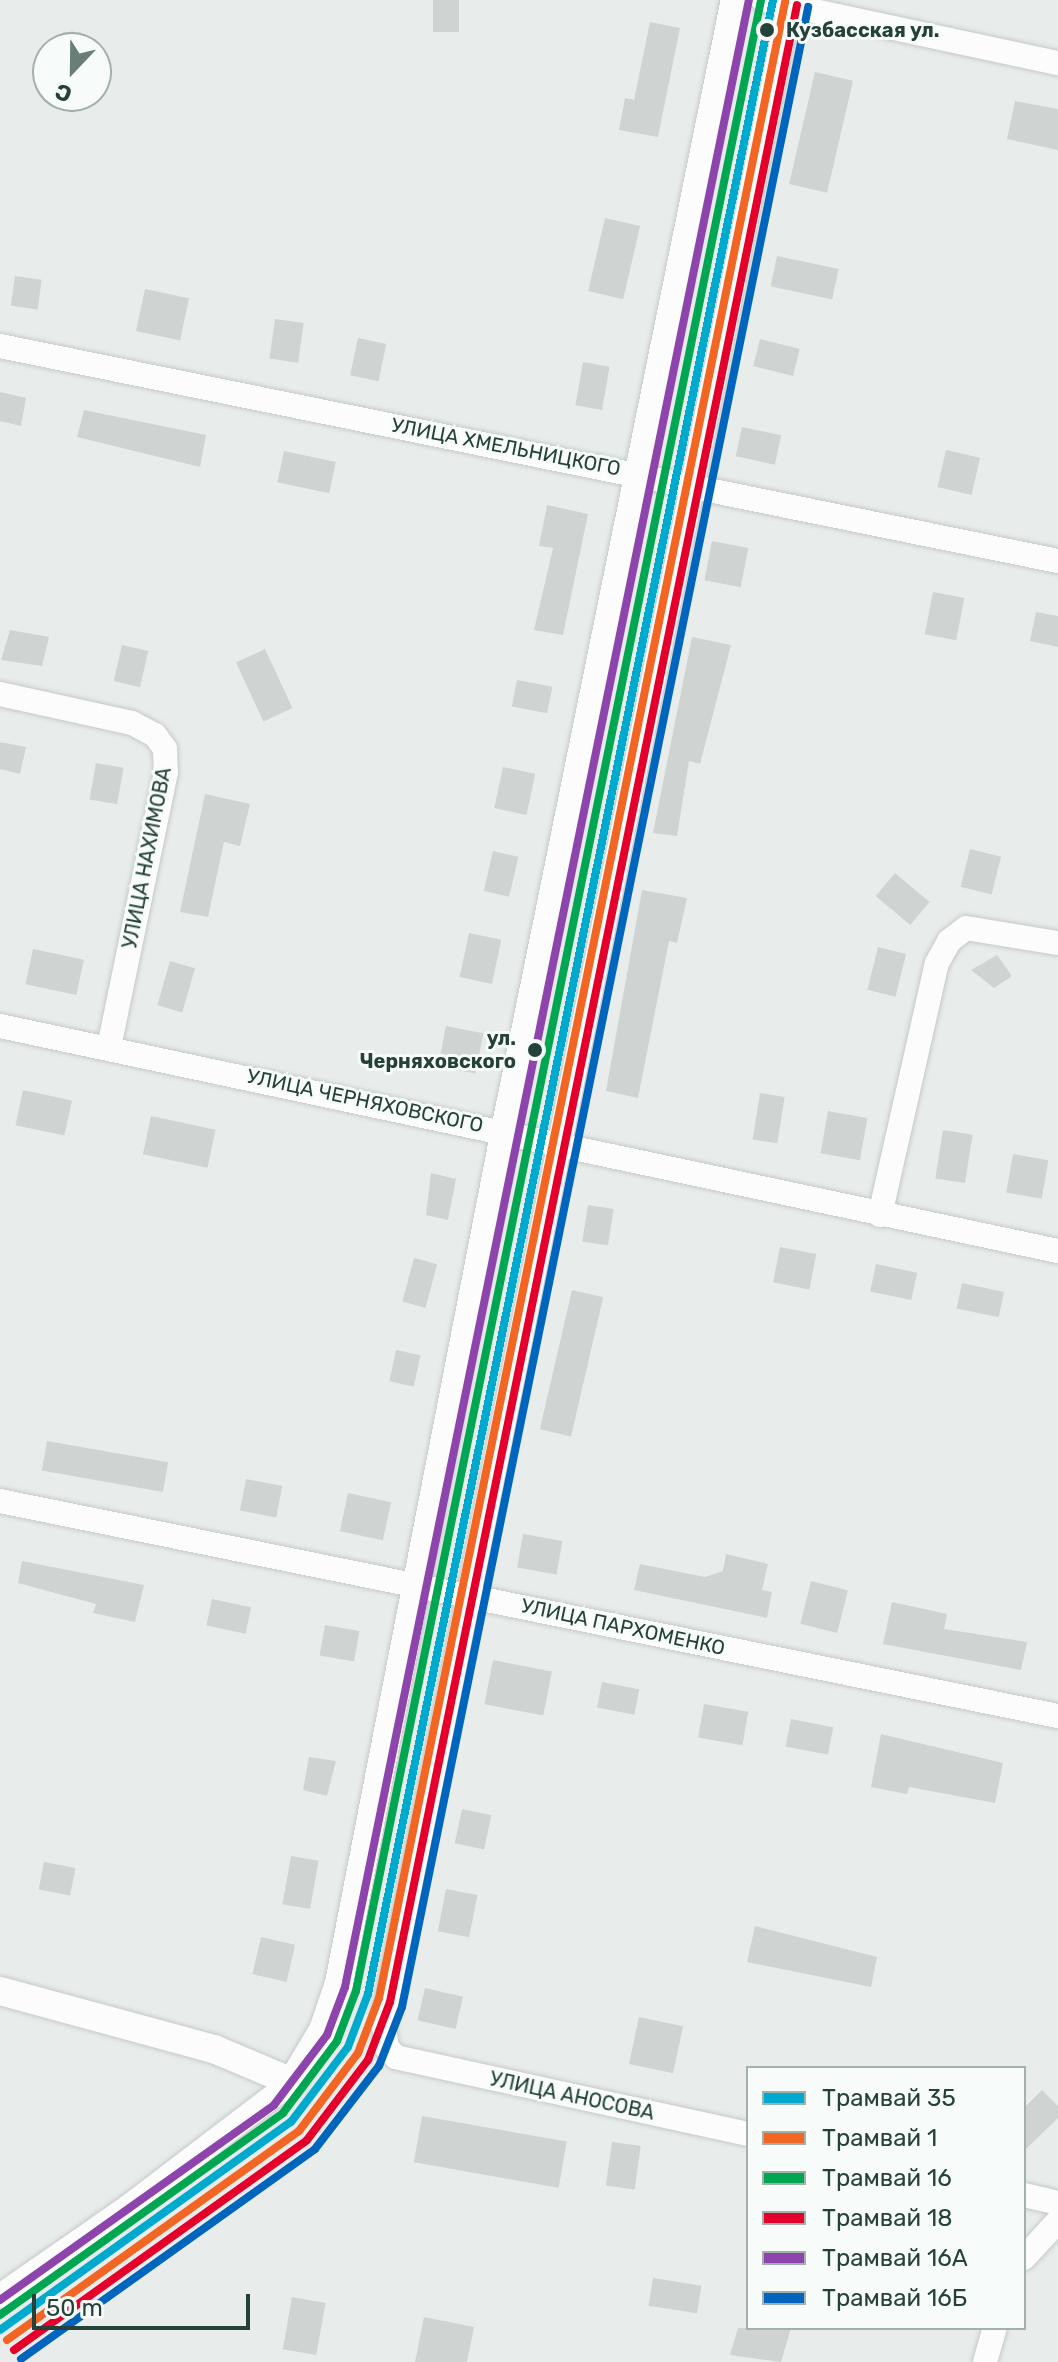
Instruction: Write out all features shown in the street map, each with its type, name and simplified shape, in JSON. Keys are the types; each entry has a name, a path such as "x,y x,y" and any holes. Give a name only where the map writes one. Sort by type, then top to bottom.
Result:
{"street":[{"path":"0,2296 128,2207 292,2082 316,2044 339,1983 419,1585 505,1130 641,474 735,0"},
{"path":"763,0 1058,63"},
{"path":"471,1596 789,6"},
{"name":"УЛИЦА ХМЕЛЬНИЦКОГО","path":"0,346 1058,561"},
{"name":"УЛИЦА НАХИМОВА","path":"0,694 132,723 155,735 165,749 166,772 109,1048"},
{"path":"880,1215 937,963 949,941 966,928 1058,943"},
{"name":"УЛИЦА ЧЕРНЯХОВСКОГО","path":"0,1026 562,1142 880,1215 1058,1251"},
{"name":"УЛИЦА ПАРХОМЕНКО","path":"0,1501 1058,1716"},
{"name":"УЛИЦА АНОСОВА","path":"471,1596 383,2020 387,2048 396,2057 746,2134"},
{"path":"0,1991 214,2049 292,2082"},
{"path":"1026,2195 1058,2203"},
{"path":"1026,2256 1058,2221"},
{"path":"985,2362 994,2330"}],"building":[{"path":"433,0 459,0 459,32 433,32"},
{"path":"650,22 680,28 658,137 619,130 625,98 634,100"},
{"path":"815,72 853,81 827,193 789,184"},
{"path":"1015,101 1058,109 1058,150 1007,139"},
{"path":"605,218 640,226 623,299 588,291"},
{"path":"777,256 839,269 832,299 771,286"},
{"path":"15,276 42,280 38,309 11,306"},
{"path":"145,289 189,298 180,340 136,331"},
{"path":"275,319 304,323 298,363 269,359"},
{"path":"358,338 386,344 378,381 350,375"},
{"path":"760,339 800,349 793,376 753,366"},
{"path":"583,362 610,367 602,410 575,405"},
{"path":"0,392 26,398 21,426 0,421"},
{"path":"84,410 206,435 200,467 77,437"},
{"path":"742,427 781,435 775,465 736,456"},
{"path":"946,450 980,458 972,495 937,487"},
{"path":"284,451 336,462 329,493 277,482"},
{"path":"547,505 588,514 563,635 534,630 553,548 539,546"},
{"path":"712,541 748,548 741,587 704,580"},
{"path":"933,592 964,598 956,640 925,634"},
{"path":"1036,612 1058,616 1058,647 1030,641"},
{"path":"10,630 49,637 42,666 1,660"},
{"path":"692,637 731,645 700,764 689,761 677,836 653,833"},
{"path":"122,645 148,651 140,687 114,681"},
{"path":"265,649 292,708 263,721 236,663"},
{"path":"517,680 552,687 547,713 512,707"},
{"path":"0,742 26,747 20,774 0,769"},
{"path":"96,763 124,768 117,804 90,799"},
{"path":"503,767 535,774 527,815 494,808"},
{"path":"205,794 250,804 240,846 224,842 208,917 180,912"},
{"path":"970,849 1001,857 992,895 961,887"},
{"path":"493,851 518,857 509,897 484,891"},
{"path":"895,873 929,902 910,925 876,896"},
{"path":"642,890 687,898 677,943 669,941 638,1098 606,1091"},
{"path":"469,933 501,940 492,984 460,977"},
{"path":"878,947 906,954 895,997 867,990"},
{"path":"33,949 84,960 76,995 26,984"},
{"path":"997,955 1012,976 994,988 971,970"},
{"path":"170,961 195,968 182,1012 157,1005"},
{"path":"446,1026 483,1033 475,1073 438,1066"},
{"path":"23,1090 72,1100 64,1136 16,1125"},
{"path":"760,1093 785,1097 777,1143 753,1139"},
{"path":"828,1111 867,1118 860,1160 821,1153"},
{"path":"151,1116 216,1130 207,1168 143,1154"},
{"path":"943,1130 973,1135 965,1183 935,1178"},
{"path":"1013,1154 1048,1160 1042,1199 1006,1192"},
{"path":"431,1173 456,1179 448,1220 426,1215"},
{"path":"588,1205 614,1209 608,1246 582,1242"},
{"path":"780,1247 816,1254 809,1289 773,1282"},
{"path":"414,1258 437,1264 426,1308 402,1301"},
{"path":"876,1264 917,1273 911,1300 870,1291"},
{"path":"962,1283 1004,1292 999,1317 957,1308"},
{"path":"572,1290 603,1297 571,1437 540,1429"},
{"path":"396,1350 420,1355 414,1386 389,1381"},
{"path":"47,1441 168,1462 163,1492 42,1471"},
{"path":"246,1479 282,1486 276,1517 240,1510"},
{"path":"348,1493 391,1502 383,1540 340,1531"},
{"path":"523,1534 562,1541 556,1574 517,1567"},
{"path":"726,1554 768,1564 762,1590 772,1592 767,1618 634,1590 640,1564 705,1577 723,1571"},
{"path":"22,1561 144,1585 135,1622 93,1613 96,1604 18,1583"},
{"path":"811,1581 848,1590 837,1633 800,1624"},
{"path":"212,1599 251,1607 246,1634 206,1625"},
{"path":"892,1602 947,1614 944,1629 1027,1642 1021,1670 883,1644"},
{"path":"325,1625 359,1631 354,1662 320,1656"},
{"path":"493,1660 552,1671 543,1716 484,1704"},
{"path":"602,1682 639,1689 634,1715 597,1708"},
{"path":"704,1704 748,1712 742,1745 698,1737"},
{"path":"791,1719 833,1727 828,1755 786,1746"},
{"path":"881,1734 1003,1763 995,1803 909,1787 907,1794 871,1787"},
{"path":"309,1757 336,1761 327,1796 303,1790"},
{"path":"462,1809 491,1815 484,1849 455,1843"},
{"path":"291,1856 319,1861 310,1909 282,1904"},
{"path":"44,1862 75,1868 70,1896 39,1889"},
{"path":"446,1889 477,1895 469,1937 438,1931"},
{"path":"755,1926 877,1957 871,1987 747,1962"},
{"path":"261,1937 295,1945 287,1982 252,1974"},
{"path":"425,1988 463,1997 456,2029 418,2020"},
{"path":"639,2017 683,2026 673,2073 629,2064"},
{"path":"1042,2090 1058,2106 1058,2118 1026,2149 1026,2106"},
{"path":"422,2116 567,2142 559,2188 414,2162"},
{"path":"612,2142 641,2146 635,2190 606,2186"},
{"path":"653,2278 701,2286 697,2313 649,2306"},
{"path":"292,2297 325,2303 316,2355 283,2349"},
{"path":"424,2317 474,2327 467,2362 415,2362"},
{"path":"738,2328 790,2330 781,2362 730,2355"}],"tram line":[{"name":"16А","path":"0,2300 274,2105 327,2035 345,1987 749,0"},
{"name":"16","path":"0,2315 283,2113 337,2041 356,1991 761,0"},
{"name":"35","path":"0,2330 291,2122 348,2047 368,1994 773,0"},
{"name":"1","path":"7,2340 299,2131 358,2053 379,1998 785,2"},
{"name":"18","path":"14,2350 307,2140 368,2060 390,2002 797,5"},
{"name":"16Б","path":"21,2359 315,2149 379,2066 402,2007 808,7"}],"place":[{"name":"Кузбасская ул.","path":"767,30"},
{"name":"ул. Черняховского","path":"535,1050"}]}
